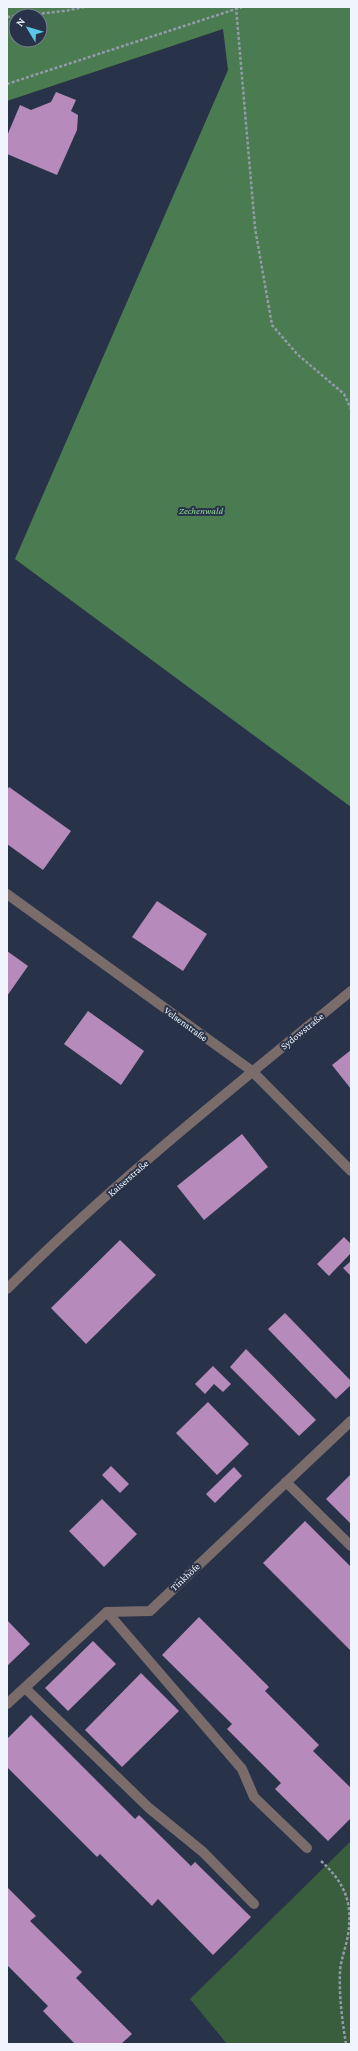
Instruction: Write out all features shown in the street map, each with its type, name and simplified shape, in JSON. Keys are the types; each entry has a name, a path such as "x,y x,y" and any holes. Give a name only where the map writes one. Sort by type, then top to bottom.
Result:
{"street":[{"name":"Velsenstraße","path":"7,894 252,1071 351,1171"},
{"name":"Sydowstraße","path":"252,1071 351,991"},
{"name":"Kaiserstraße","path":"7,1289 62,1234 252,1071"},
{"name":"Tinkhöfe","path":"107,1612 150,1611 351,1421"},
{"path":"286,1482 351,1546"},
{"path":"7,1704 107,1612 242,1769 254,1797 307,1848"},
{"path":"25,1688 149,1808 203,1852 254,1904"}],"path":[{"path":"7,17 65,11 84,7"},
{"path":"7,84 242,7"},
{"path":"237,8 255,228 272,325 297,354 344,394 351,409"},
{"path":"307,1848 335,1874 344,1889 350,1911 348,1935 340,1969 341,2014 346,2044"}],"green space":[{"name":"Zechenwald","path":"7,7 351,7 351,807 15,559 228,70 223,29 7,101"},
{"path":"351,1841 351,2044 227,2044 190,1999"}],"building":[{"path":"56,92 76,100 71,111 78,115 77,130 57,175 7,154 7,136 20,105 31,110 51,102"},
{"path":"9,787 71,831 43,870 7,844 7,790"},
{"path":"157,901 207,934 183,971 132,937"},
{"path":"7,951 28,966 7,996"},
{"path":"88,1011 144,1051 121,1085 64,1044"},
{"path":"351,1050 351,1089 332,1065"},
{"path":"242,1134 268,1167 204,1220 177,1186"},
{"path":"344,1237 351,1244 351,1253 329,1276 317,1264"},
{"path":"120,1240 156,1275 86,1344 51,1308"},
{"path":"351,1261 351,1276 343,1268"},
{"path":"285,1313 351,1381 351,1385 336,1399 268,1329"},
{"path":"246,1349 316,1420 299,1436 230,1367"},
{"path":"213,1366 231,1384 223,1392 214,1384 205,1394 195,1384"},
{"path":"208,1402 249,1444 217,1475 176,1433"},
{"path":"111,1466 129,1484 120,1493 102,1475"},
{"path":"234,1467 242,1476 215,1503 206,1494"},
{"path":"351,1474 351,1524 326,1499"},
{"path":"102,1499 137,1534 104,1567 69,1531"},
{"path":"305,1521 351,1567 351,1651 263,1563"},
{"path":"199,1617 269,1687 265,1691 319,1745 313,1751 351,1788 351,1818 328,1841 275,1789 281,1783 227,1729 232,1724 162,1655"},
{"path":"7,1620 30,1644 7,1666"},
{"path":"93,1641 116,1664 68,1711 45,1688"},
{"path":"141,1673 179,1711 122,1767 85,1730"},
{"path":"31,1715 135,1819 139,1815 191,1866 195,1862 251,1917 213,1955 158,1899 152,1906 100,1854 97,1857 7,1767 7,1739"},
{"path":"7,1887 36,1916 30,1921 82,1972 76,1978 132,2034 121,2044 75,2044 43,2011 48,2006 7,1965"}]}
